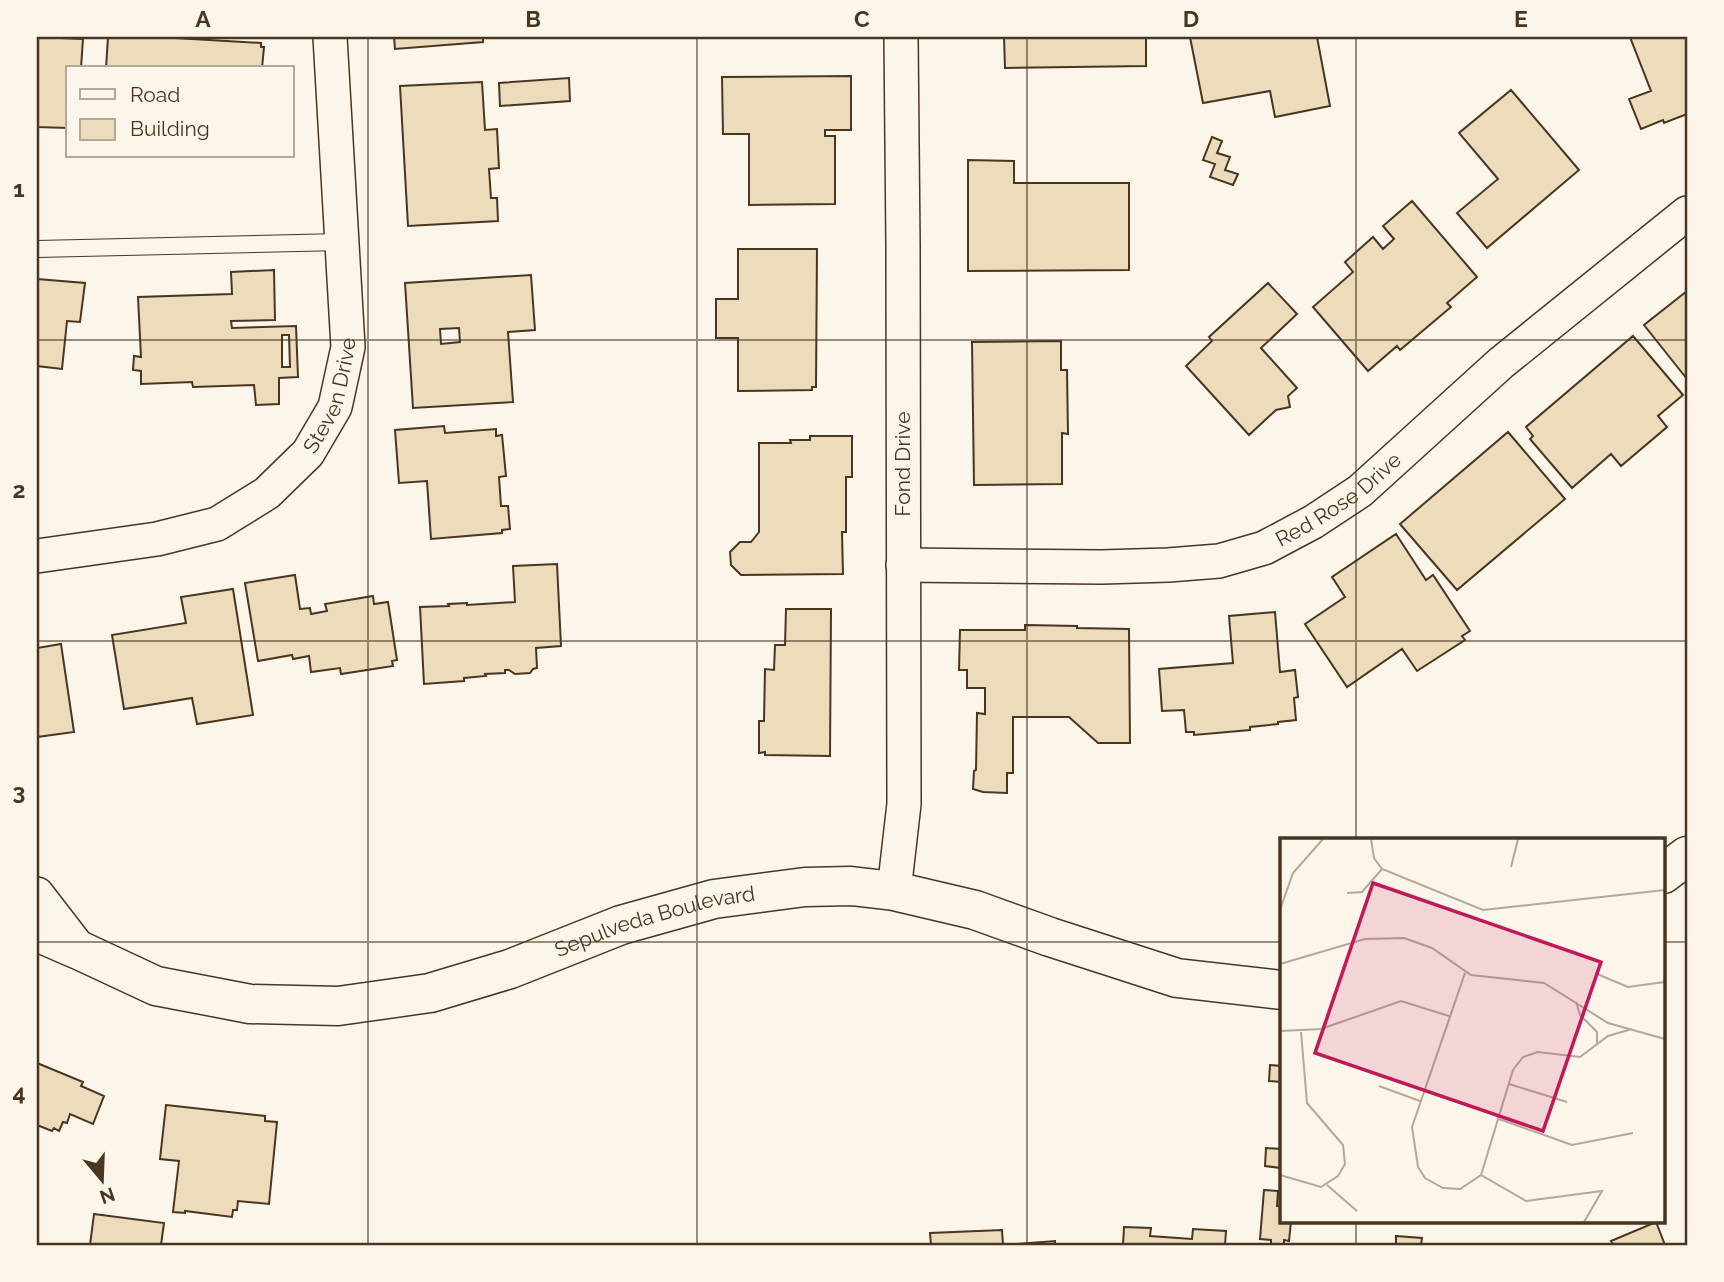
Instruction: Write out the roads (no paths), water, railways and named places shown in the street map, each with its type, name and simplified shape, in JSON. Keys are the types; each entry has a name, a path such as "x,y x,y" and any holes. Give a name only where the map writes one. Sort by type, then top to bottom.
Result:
{"main road":[{"path":"1664,873 1687,856"},
{"name":"Sepulveda Boulevard","path":"37,932 156,986 250,1004 338,1006 430,993 510,969 621,925 714,899 806,887 851,886 894,891 975,910 1177,978 1280,990"}],"street":[{"name":"Steven Drive","path":"37,556 157,539 217,524 267,493 309,453 335,407 348,347 330,37"},
{"name":"Fond Drive","path":"894,891 904,804 901,37"},
{"name":"Red Rose Drive","path":"903,565 1168,565 1219,561 1264,548 1313,522 1360,491 1501,363 1687,213"},
{"path":"37,894 81,951"}],"lane":[{"path":"37,248 342,242"}]}
